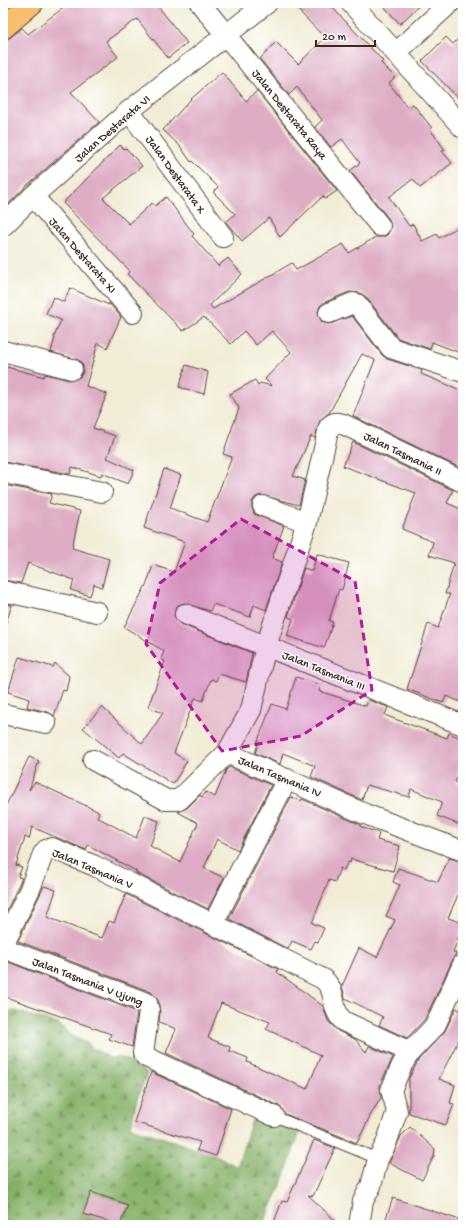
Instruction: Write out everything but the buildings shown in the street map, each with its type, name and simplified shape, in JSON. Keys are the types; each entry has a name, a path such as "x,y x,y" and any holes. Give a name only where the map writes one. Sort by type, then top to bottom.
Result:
{"main road":[{"path":"3,28 32,3"}],"street":[{"name":"Jalan Destarata Raya","path":"200,3 380,226"},
{"name":"Jalan Destarata VI","path":"3,226 33,196 129,111 267,3"},
{"path":"351,3 397,52 463,128"},
{"path":"397,52 450,3"},
{"name":"Jalan Destarata X","path":"129,111 223,237"},
{"name":"Jalan Destarata XI","path":"33,196 133,313"},
{"path":"329,313 353,303 357,304 390,348 463,372"},
{"path":"3,351 72,369"},
{"name":"Jalan Tasmania II","path":"307,522 329,427 332,423 337,422 343,424 463,482"},
{"path":"3,473 102,492"},
{"path":"227,753 251,710 266,646 307,522 263,506"},
{"path":"3,591 97,612"},
{"name":"Jalan Tasmania III","path":"185,614 463,725"},
{"path":"3,714 46,723"},
{"name":"Jalan Tasmania IV","path":"93,760 166,800 173,801 179,800 227,753 365,814 463,851"},
{"path":"213,924 287,779"},
{"name":"Jalan Tasmania V","path":"3,945 30,889 42,854 46,850 52,848 95,866 323,979 330,985 333,992 335,1009 343,1021 410,1052"},
{"name":"Jalan Tasmania V Ujung","path":"3,948 147,1003 149,1011 143,1053 146,1057 274,1116"},
{"path":"359,1225 364,1201 371,1186 378,1159 386,1144 398,1111 390,1090 410,1052 435,1026 463,964"}],"lane":[{"path":"274,1116 378,1159"}],"highlighted area":[{"path":"241,519 355,581 372,690 301,736 222,751 146,644 160,583"}],"green space":[{"path":"16,1011 58,1024 75,1038 87,1043 94,1049 110,1058 123,1058 147,1073 137,1099 131,1127 218,1156 237,1167 255,1111 300,1131 283,1181 263,1225 3,1225 3,1012"}]}
